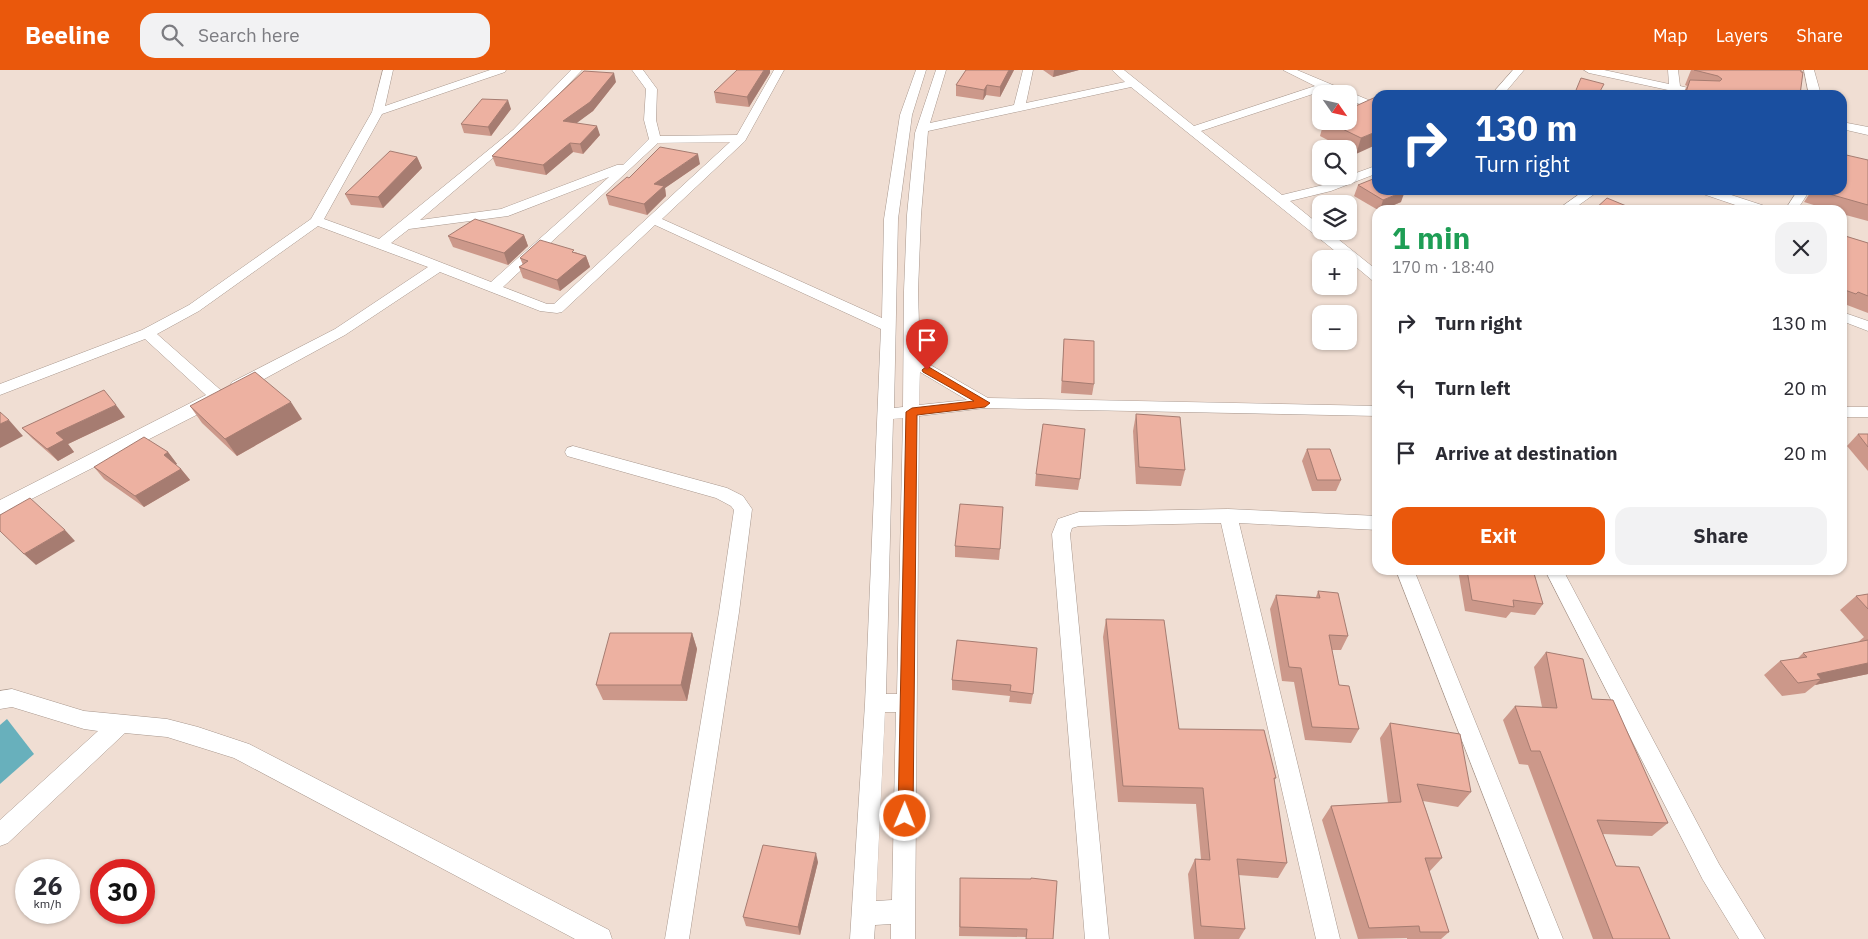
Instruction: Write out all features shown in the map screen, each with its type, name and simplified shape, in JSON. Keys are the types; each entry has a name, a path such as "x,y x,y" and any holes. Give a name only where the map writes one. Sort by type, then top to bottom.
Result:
{"street":[{"path":"0,390 147,333 194,308 316,221 378,112 388,70"},
{"path":"378,112 501,70"},
{"path":"380,244 405,226 517,132 577,70"},
{"path":"637,70 648,80 653,92 650,121 655,140"},
{"path":"316,221 439,266 545,308 557,309 741,138 779,70"},
{"path":"904,939 912,412 911,291 914,215 922,128 941,70"},
{"path":"1019,108 1028,70"},
{"path":"1120,72 1137,70"},
{"path":"1288,70 1323,85"},
{"path":"1501,90 1519,70"},
{"path":"1589,70 1665,90"},
{"path":"1673,70 1673,90"},
{"path":"1809,70 1814,90"},
{"path":"1120,72 1372,273"},
{"path":"862,939 875,704 889,328 891,215 906,115 913,95 917,73"},
{"path":"922,128 1134,83"},
{"path":"1192,130 1312,90"},
{"path":"913,95 933,97"},
{"path":"1358,100 1372,106"},
{"path":"1847,126 1868,130"},
{"path":"493,288 655,140 741,138"},
{"path":"900,148 920,146"},
{"path":"405,226 503,214 632,163"},
{"path":"1279,200 1327,188 1372,171"},
{"path":"1571,205 1586,195"},
{"path":"1719,195 1748,205"},
{"path":"891,215 914,215"},
{"path":"654,220 889,328"},
{"path":"0,508 340,332 439,266"},
{"path":"890,291 911,291"},
{"path":"1847,318 1868,326"},
{"path":"147,333 218,396"},
{"path":"912,362 985,403"},
{"path":"886,414 985,403 1372,412"},
{"path":"1847,412 1868,412"},
{"path":"573,452 721,494 737,501 743,509 729,612 677,939"},
{"path":"1097,939 1061,534 1064,524 1079,519 1228,516 1372,524"},
{"path":"1228,516 1328,939"},
{"path":"881,533 910,530"},
{"path":"1407,575 1550,939"},
{"path":"1557,575 1711,872 1753,939"},
{"path":"6,699 84,720 175,730 241,751 600,939"},
{"path":"875,704 907,702"},
{"path":"0,835 121,723"},
{"path":"863,914 904,911"}],"water":[{"path":"7,719 34,754 0,784 0,725"}],"building":[{"path":"737,70 764,70 747,97 714,92"},
{"path":"966,70 1009,70 1000,87 987,85 984,90 956,85"},
{"path":"1694,70 1801,70 1803,72 1801,90 1687,90 1690,80 1720,81 1722,79 1718,76"},
{"path":"584,71 614,73 590,102 563,121 597,126 580,144 570,143 543,165 492,156"},
{"path":"1581,78 1604,84 1601,90 1576,90"},
{"path":"482,99 508,100 488,127 461,124"},
{"path":"1372,99 1372,133 1361,138 1345,130 1358,130 1358,105"},
{"path":"660,147 698,154 654,184 664,186 644,204 606,195 627,177 629,178"},
{"path":"390,151 417,157 378,197 345,194"},
{"path":"1847,155 1868,160 1868,205 1833,195 1847,195"},
{"path":"1372,179 1372,193 1358,185"},
{"path":"1375,195 1395,195 1383,200"},
{"path":"1607,198 1624,205 1599,205"},
{"path":"475,219 524,235 504,253 448,236"},
{"path":"1847,237 1868,243 1868,296 1858,292 1856,294 1847,291"},
{"path":"540,240 574,250 572,252 586,256 557,280 519,267 528,261 520,258"},
{"path":"1064,339 1094,341 1094,384 1062,381"},
{"path":"255,372 291,402 225,439 190,406"},
{"path":"104,390 116,405 56,433 64,440 47,449 22,428"},
{"path":"0,412 9,420 0,424"},
{"path":"1136,414 1180,417 1185,470 1139,467"},
{"path":"1043,424 1085,429 1080,479 1036,474"},
{"path":"1858,434 1868,434 1868,447"},
{"path":"144,437 168,452 164,455 181,469 135,496 94,467"},
{"path":"1307,449 1330,449 1341,480 1317,480"},
{"path":"30,498 65,530 24,554 0,531 0,515"},
{"path":"960,504 1003,507 1000,549 955,546"},
{"path":"1468,575 1534,575 1543,604 1513,600 1514,607 1472,600"},
{"path":"1318,591 1338,593 1348,636 1329,635 1339,685 1349,686 1359,729 1312,727 1301,668 1289,667 1276,595 1320,598"},
{"path":"1868,594 1868,609 1856,596"},
{"path":"1106,619 1164,620 1179,729 1264,730 1276,778 1274,778 1287,863 1237,859 1245,929 1201,926 1195,859 1210,860 1203,788 1123,786"},
{"path":"610,633 692,633 681,685 596,685"},
{"path":"957,640 1037,648 1033,694 1010,691 1011,685 952,680"},
{"path":"1868,640 1868,663 1817,674 1821,679 1798,683 1780,661 1807,657 1803,653"},
{"path":"1546,652 1583,659 1592,699 1613,700 1668,823 1597,820 1616,866 1639,867 1670,939 1613,939 1540,751 1531,751 1515,706 1557,708"},
{"path":"1390,723 1460,734 1471,792 1417,784 1442,858 1425,858 1449,932 1420,932 1419,926 1369,928 1331,806 1401,802"},
{"path":"763,845 816,853 798,927 743,917"},
{"path":"960,878 1031,878 1057,881 1053,939 1026,939 1027,929 960,927"}],"route":[{"path":"905,816 912,412 985,403 927,370"}]}
